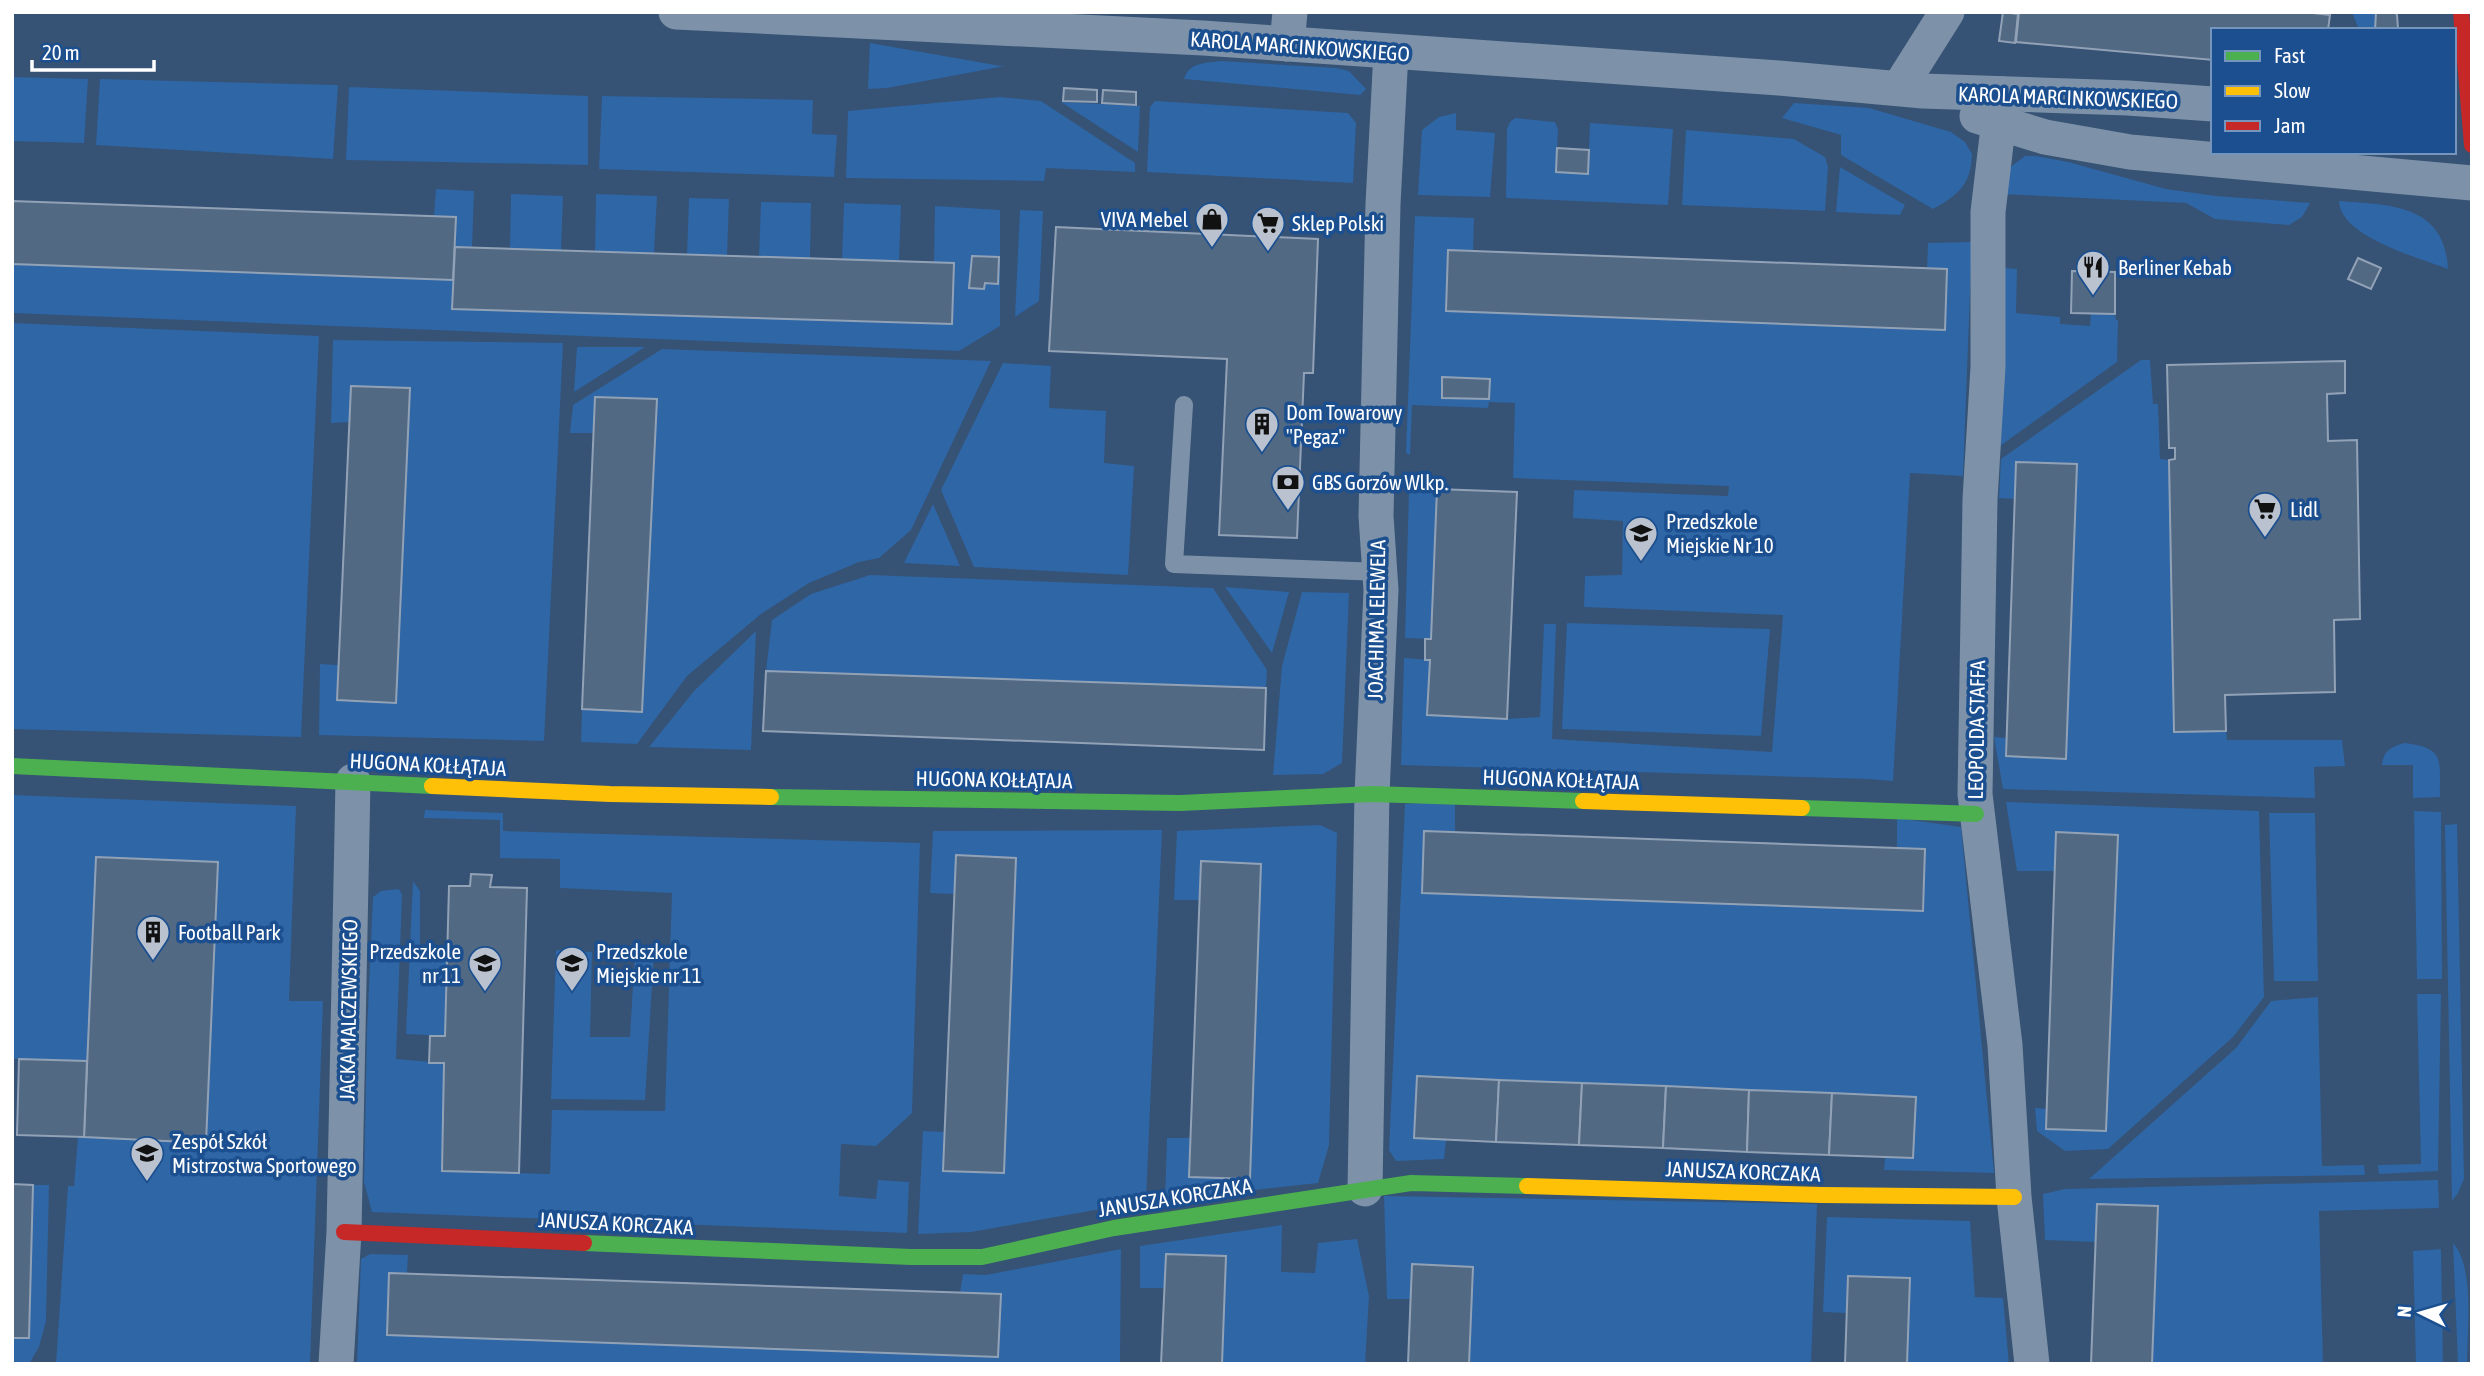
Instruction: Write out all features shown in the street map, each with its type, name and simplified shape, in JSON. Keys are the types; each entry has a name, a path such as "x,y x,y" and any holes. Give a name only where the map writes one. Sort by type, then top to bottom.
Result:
{"street":[{"name":"KAROLA MARCINKOWSKIEGO","path":"676,12 1288,28 1391,52 1911,90 2000,108 2128,98 2211,104"},
{"path":"1911,90 1947,12"},
{"path":"2461,12 2464,88 2472,145"},
{"name":"JOACHIMA LELEWELA","path":"1365,1189 1372,794 1381,572 1376,516 1383,204 1391,52"},
{"name":"KAROLA MARCINKOWSKIEGO","path":"2000,108 2045,137 2130,152 2472,183"},
{"name":"LEOPOLDA STAFFA","path":"2000,108 1988,212 1988,367 1980,512 1976,814 2005,1045 2014,1197 2032,1364"},
{"name":"HUGONA KOŁŁĄTAJA","path":"12,766 610,794 1180,803 1372,794 1976,814"},
{"name":"JACKA MALCZEWSKIEGO","path":"337,1364 344,1232 353,781"},
{"name":"JANUSZA KORCZAKA","path":"344,1232 898,1257 982,1257 1114,1228 1365,1189 1440,1182 1809,1194 2014,1197"}],"lane":[{"path":"1184,405 1174,564 1381,572"}],"shaded area":[{"path":"2352,12 2376,12 2375,28 2358,28"},
{"path":"870,43 1005,66 887,88 868,89"},
{"path":"1221,61 1336,68 1349,71 1366,89 1360,95 1184,79 1194,66"},
{"path":"12,77 88,79 84,143 12,141"},
{"path":"100,79 338,85 333,159 96,145"},
{"path":"349,87 588,96 588,165 346,160"},
{"path":"602,96 813,100 812,134 837,135 834,177 599,169"},
{"path":"1000,97 1041,101 1135,163 1135,172 1046,168 1044,181 846,178 848,111"},
{"path":"1155,101 1348,113 1356,123 1353,183 1147,172 1150,107"},
{"path":"1061,102 1140,106 1138,152"},
{"path":"1794,103 1869,108 1951,132 1965,142 1972,154 1966,181 1956,194 1933,209 1841,155 1841,135 1782,118"},
{"path":"1456,113 1456,130 1495,133 1490,197 1418,195 1422,130 1439,117"},
{"path":"1515,118 1555,122 1558,129 1556,172 1588,173 1590,123 1673,129 1668,205 1506,198 1507,129"},
{"path":"1686,130 1794,139 1825,157 1828,167 1825,211 1682,205"},
{"path":"2025,156 2068,162 2166,189 2216,196 2310,203 2302,217 2289,225 2215,219 2186,203 2002,194 2009,168"},
{"path":"1840,167 1905,205 1900,215 1836,212"},
{"path":"436,189 474,191 472,248 455,247 456,217 434,216"},
{"path":"511,194 563,196 561,251 510,249"},
{"path":"596,194 657,196 654,253 595,252"},
{"path":"689,198 729,199 727,256 687,255"},
{"path":"2339,201 2395,207 2426,220 2437,232 2445,248 2448,269 2401,252 2367,235 2343,214"},
{"path":"761,202 811,203 810,259 759,257"},
{"path":"844,203 901,205 899,262 842,260"},
{"path":"935,206 1000,210 1000,326 959,351 12,313 12,264 453,280 452,309 951,324 934,263"},
{"path":"1020,210 1043,211 1039,301 1015,317"},
{"path":"1415,216 1474,218 1473,251 1448,251 1446,311 1944,330 1947,270 1927,269 1928,243 1972,242 1963,476 1910,473 1893,781 1401,765 1404,658 1430,660 1507,719 1540,717 1544,624 1556,624 1552,739 1772,752 1783,615 1584,607 1585,576 1622,575 1623,521 1573,518 1574,490 1728,496 1729,486 1513,478 1515,403 1489,402 1488,408 1412,405 1410,455 1406,453"},
{"path":"2005,268 2017,269 2016,313 2060,317 2060,324 2090,326 2091,313 2115,314 2118,320 2117,362 2000,446"},
{"path":"12,323 319,336 301,737 12,729"},
{"path":"333,340 563,343 544,741 319,735 320,664 338,665 338,700 396,702 410,388 351,386 349,422 331,423"},
{"path":"577,347 645,347 574,392"},
{"path":"662,349 991,361 911,530 879,558 859,562 809,583 761,614 687,676 637,744 581,742 582,709 642,712 657,399 595,397 593,433 570,433 573,405"},
{"path":"2141,360 2150,360 2153,404 2158,404 2160,459 2169,460 2174,732 2226,731 2227,740 2342,740 2345,766 2314,767 2315,798 2003,789 1994,737 2006,738 2007,756 2066,758 2077,464 2016,462 2015,499 1999,498 2001,459"},
{"path":"1003,363 1051,366 1049,408 1106,411 1104,463 1134,466 1128,575 974,567 941,490"},
{"path":"1409,488 1437,489 1431,639 1405,638"},
{"path":"933,504 960,566 904,563"},
{"path":"870,575 1213,588 1267,670 1266,688 766,671 772,620 811,594"},
{"path":"1225,587 1289,592 1272,653"},
{"path":"1302,592 1349,593 1342,763 1323,774 1273,775 1282,666"},
{"path":"1567,623 1770,629 1761,736 1562,729"},
{"path":"756,631 751,750 649,747 694,691"},
{"path":"2404,743 2428,748 2438,758 2440,797 2413,798 2413,765 2382,765 2389,750"},
{"name":"Zespół Szkół Mistrzostwa Sportowego","path":"12,795 296,806 289,1001 323,1001 310,1364 56,1364 68,1186 74,1186 78,1137 206,1142 218,862 96,857 87,1061 12,1059"},
{"path":"1455,801 1455,832 1424,831 1423,893 1922,911 1897,848 1897,818 1961,827 1994,1173 1884,1170 1885,1157 1913,1158 1916,1097 1418,1076 1414,1138 1446,1140 1444,1159 1396,1161 1389,1150 1405,804"},
{"path":"2006,802 2259,811 2264,997 2233,1037 2108,1149 2065,1151 2037,1131 2035,1108 2047,1109 2047,1129 2106,1131 2118,835 2057,832 2055,871 2017,871"},
{"path":"425,810 503,813 503,831 920,843 912,1113 876,1146 841,1144 839,1196 876,1199 878,1180 909,1182 907,1233 372,1212 364,1182 367,1032 373,897 381,891 399,889 402,895 396,1059 444,1063 442,1171 550,1174 552,1110 665,1111 672,893 560,888 560,859 500,858 500,820 424,818"},
{"path":"2414,811 2441,812 2442,979 2417,979"},
{"path":"2269,813 2315,813 2318,981 2274,981"},
{"path":"2457,824 2464,1179 2452,1201 2445,825"},
{"path":"1320,825 1337,833 1329,1145 1318,1183 1165,1200 1167,1138 1190,1138 1189,1177 1250,1178 1261,864 1201,861 1199,900 1174,900 1177,831"},
{"path":"1162,830 1146,1201 971,1232 918,1234 923,1131 944,1132 943,1170 1004,1173 1016,858 956,855 954,894 930,893 933,831"},
{"path":"413,881 420,891 420,950 447,951 445,1036 406,1034"},
{"path":"556,950 592,952 590,1037 630,1037 635,951 654,952 645,1100 551,1099"},
{"path":"2417,994 2441,994 2438,1171 2379,1174 2378,1165 2421,1164"},
{"path":"2318,997 2322,1166 2364,1165 2365,1175 2089,1179 2236,1048 2271,1001"},
{"path":"2438,1180 2439,1208 2319,1211 2323,1364 2152,1364 2158,1207 2098,1204 2096,1242 2045,1240 2043,1194 2065,1189"},
{"path":"33,1185 49,1185 46,1321 39,1347 29,1364 12,1364 12,1338 29,1338"},
{"path":"1384,1196 1817,1204 1811,1364 1469,1364 1473,1267 1413,1264 1411,1299 1387,1299"},
{"path":"1827,1217 1970,1221 1975,1297 2003,1298 2009,1364 1907,1364 1909,1278 1849,1276 1847,1313 1823,1312"},
{"path":"1282,1225 1281,1272 1315,1273 1318,1243 1357,1239 1369,1296 1365,1364 1222,1364 1226,1256 1166,1254 1164,1288 1140,1288 1140,1246"},
{"path":"2453,1243 2460,1254 2467,1283 2467,1364 2458,1364"},
{"path":"1121,1249 1120,1364 357,1364 361,1259 370,1254 408,1255 407,1274 389,1274 387,1335 998,1357 1001,1295 960,1293 963,1274 986,1275"},
{"path":"2441,1249 2443,1364 2416,1364 2413,1251"}],"building":[{"path":"2003,12 2018,14 2015,43 1999,41"},
{"path":"2019,12 2304,12 2330,15 2328,28 2211,28 2211,60 2016,42"},
{"path":"2376,12 2395,12 2398,28 2375,28"},
{"path":"1064,88 1097,90 1097,102 1063,101"},
{"path":"1103,90 1136,92 1136,105 1102,103"},
{"path":"1557,148 1589,150 1588,174 1556,172"},
{"path":"12,201 456,217 453,280 12,264"},
{"name":"Dom Towarowy \"Pegaz\"","path":"1056,227 1318,239 1313,373 1304,373 1297,538 1219,535 1227,359 1049,351"},
{"path":"455,247 954,263 952,324 452,309"},
{"path":"1448,250 1947,269 1945,330 1446,311"},
{"path":"972,256 999,257 998,284 985,283 984,289 969,288"},
{"path":"2358,258 2381,268 2371,289 2348,279"},
{"name":"Berliner Kebab","path":"2072,271 2115,272 2115,314 2071,313"},
{"name":"Lidl","path":"2345,361 2345,393 2327,394 2328,441 2357,440 2360,619 2334,620 2335,692 2225,695 2226,731 2174,732 2169,460 2175,459 2175,448 2169,448 2167,365"},
{"path":"1442,377 1490,379 1489,399 1442,398"},
{"path":"351,386 410,388 396,703 337,700"},
{"path":"595,397 657,399 642,712 582,709"},
{"path":"2016,462 2077,464 2066,759 2006,756"},
{"path":"1437,489 1517,492 1507,719 1427,715 1430,660 1425,660 1425,639 1431,639"},
{"path":"766,671 1266,688 1264,750 763,731"},
{"path":"1424,831 1925,849 1923,911 1422,893"},
{"path":"2056,832 2118,835 2106,1131 2046,1129"},
{"path":"956,855 1016,858 1004,1173 943,1171"},
{"name":"Football Park","path":"96,857 218,862 206,1143 84,1137"},
{"path":"1201,861 1261,864 1250,1179 1189,1177"},
{"name":"Przedszkole nr 11","path":"471,874 492,875 490,887 527,888 519,1173 442,1171 444,1063 429,1063 430,1036 445,1036 449,886 470,886"},
{"path":"19,1059 87,1061 84,1137 17,1135"},
{"path":"1417,1076 1499,1080 1496,1142 1414,1138"},
{"path":"1499,1080 1582,1083 1579,1145 1496,1142"},
{"path":"1582,1083 1666,1086 1663,1148 1579,1145"},
{"path":"1666,1086 1749,1090 1747,1152 1663,1148"},
{"path":"1749,1090 1832,1093 1829,1155 1747,1152"},
{"path":"1832,1093 1916,1097 1913,1158 1829,1155"},
{"path":"12,1184 33,1185 29,1338 12,1338"},
{"path":"2097,1204 2158,1206 2152,1364 2091,1364"},
{"path":"1166,1254 1226,1256 1222,1364 1161,1364"},
{"path":"1412,1264 1473,1267 1469,1364 1408,1364"},
{"path":"389,1273 1001,1294 998,1357 387,1335"},
{"path":"1848,1276 1910,1278 1907,1364 1845,1364"}],"traffic: fast":[{"path":"12,766 432,786"},
{"path":"771,797 1180,803 1372,794 1583,801"},
{"path":"1802,808 1976,814"},
{"path":"584,1243 911,1257 982,1257 1114,1228 1411,1183 1527,1186"}],"traffic: slow":[{"path":"432,786 610,794 771,797"},
{"path":"1583,801 1802,808"},
{"path":"1527,1186 1822,1195 2014,1197"}],"traffic: jam":[{"path":"2461,12 2472,145"},
{"path":"344,1232 584,1243"}],"place":[{"name":"VIVA Mebel","path":"1212,249"},
{"name":"Sklep Polski","path":"1268,253"},
{"name":"Berliner Kebab","path":"2093,297"},
{"name":"Dom Towarowy \"Pegaz\"","path":"1262,454"},
{"name":"GBS Gorzów Wlkp.","path":"1288,512"},
{"name":"Lidl","path":"2265,539"},
{"name":"Przedszkole Miejskie Nr 10","path":"1641,563"},
{"name":"Football Park","path":"153,962"},
{"name":"Przedszkole nr 11","path":"485,993"},
{"name":"Przedszkole Miejskie nr 11","path":"572,993"},
{"name":"Zespół Szkół Mistrzostwa Sportowego","path":"147,1183"}]}
